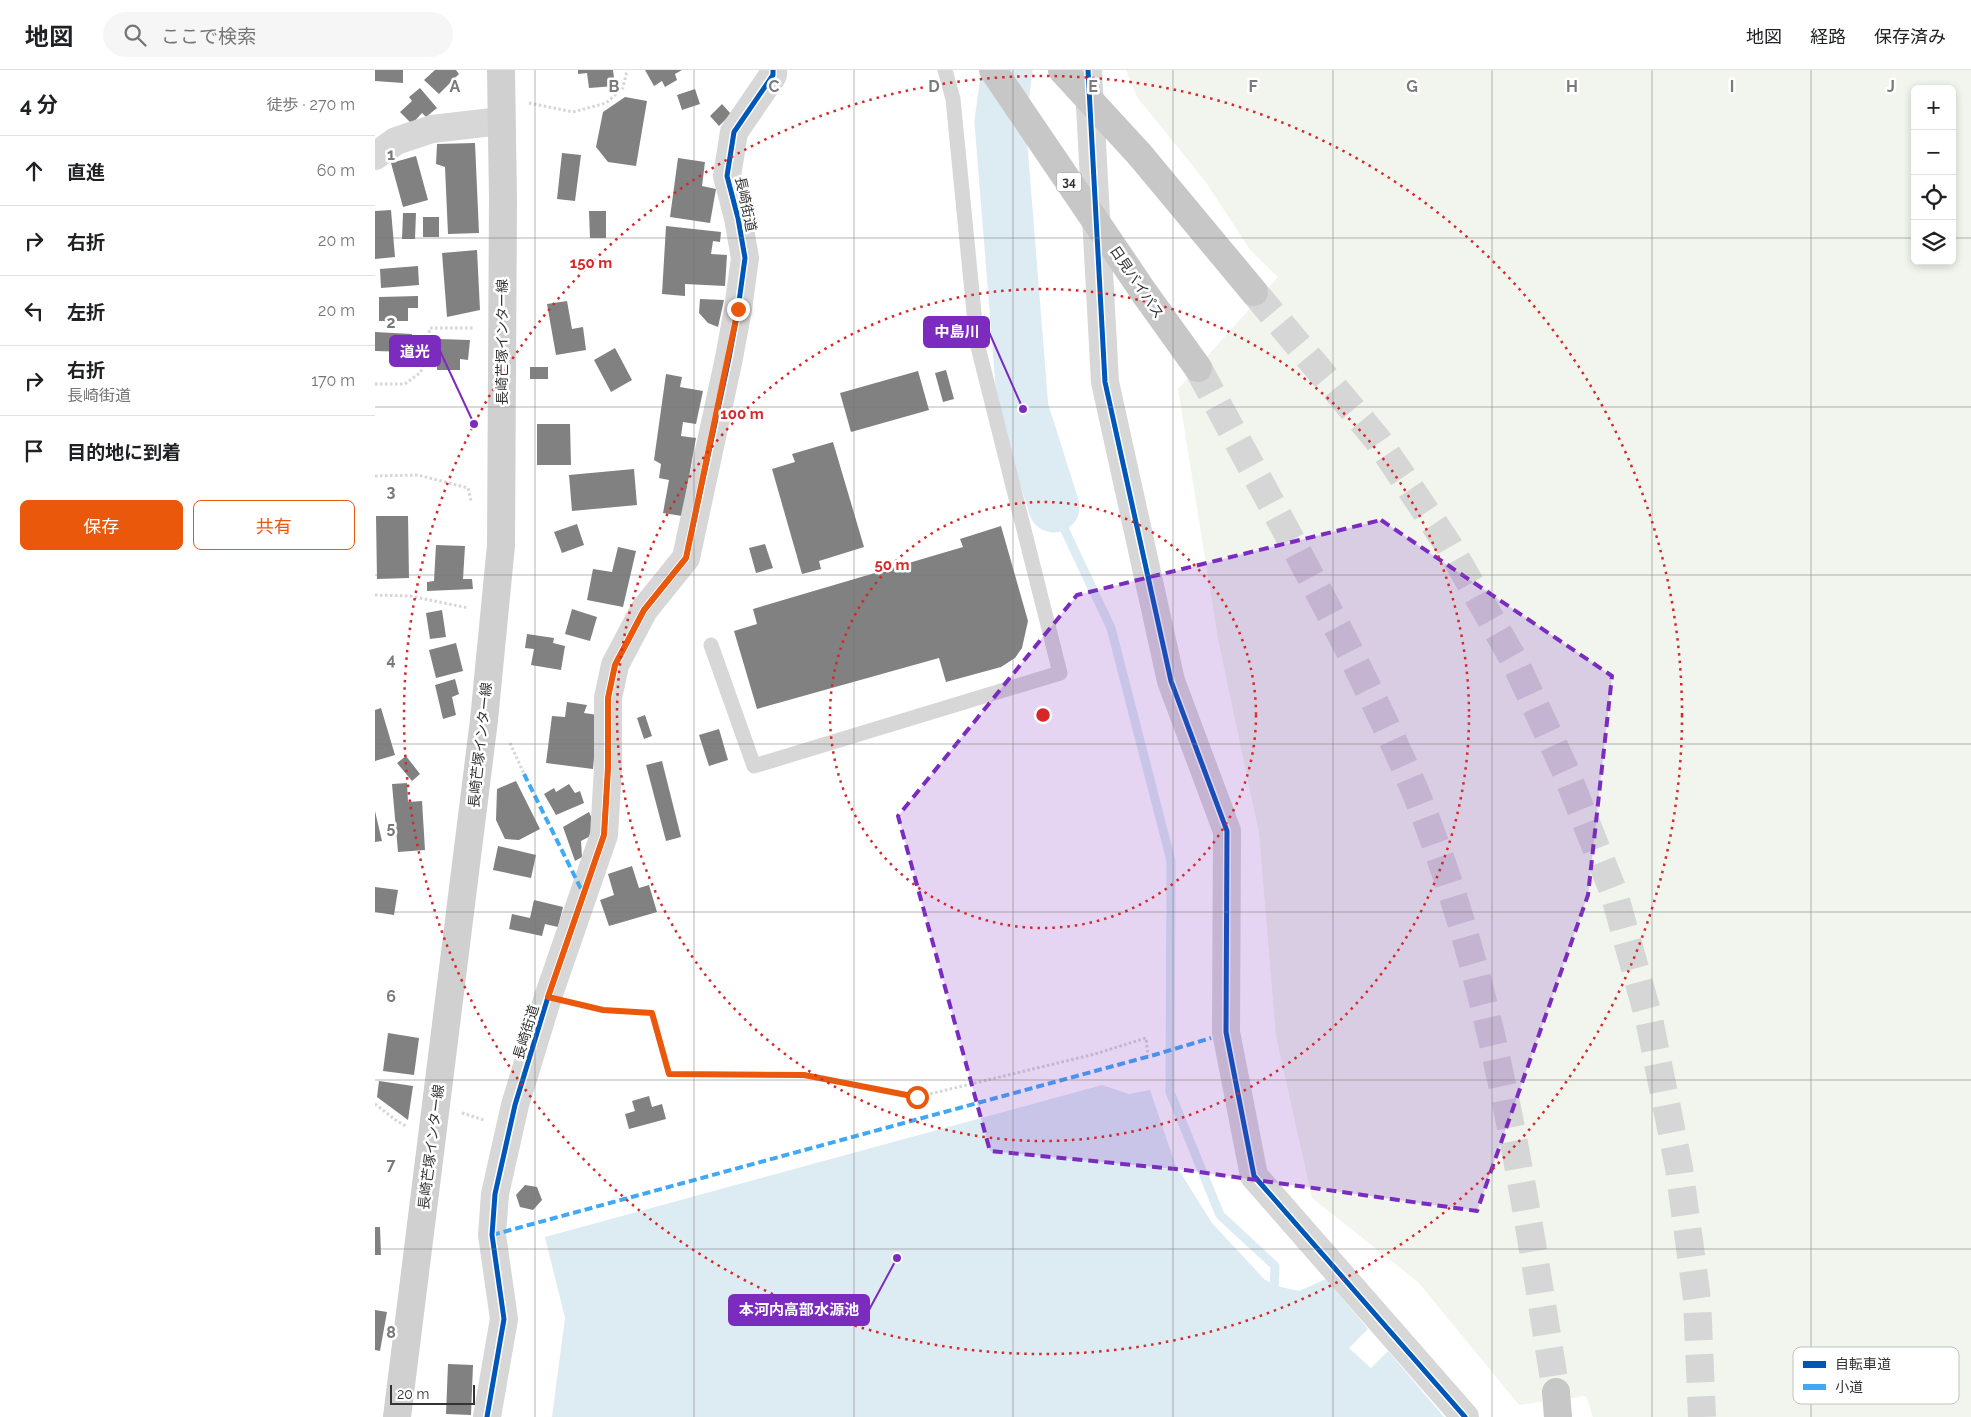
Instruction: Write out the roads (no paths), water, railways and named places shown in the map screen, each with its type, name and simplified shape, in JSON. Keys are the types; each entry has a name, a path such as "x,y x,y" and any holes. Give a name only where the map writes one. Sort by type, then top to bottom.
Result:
{"highway":[{"name":"日見バイパス","path":"993,70 1145,294 1198,368"},
{"path":"1062,70 1140,155 1254,292"}],"main road":[{"name":"長崎芒塚インター線","path":"397,1417 480,748 501,546 503,199 501,70"}],"street":[{"name":"長崎街道","path":"487,1417 504,1319 492,1235 495,1194 515,1105 548,997 604,835 608,768 608,698 615,665 644,610 686,558 729,358 745,258 738,218 727,176 734,132 768,82 773,70"},
{"path":"1088,70 1105,382 1171,681 1227,831 1218,1035 1255,1176 1465,1417"},
{"path":"375,156 396,142 432,129 501,121"}],"lane":[{"path":"711,645 754,766 1060,673 977,344 953,99 945,70"}],"waterway":[{"path":"1007,70 1000,122 1023,409 1054,507"},
{"path":"1054,507 1111,628 1171,861 1170,1092 1220,1215 1275,1266 1274,1295"}],"tunnel":[{"path":"1254,292 1377,439 1449,546 1514,660 1566,772 1614,893 1649,1019 1679,1168 1697,1299 1702,1417"},
{"path":"1198,368 1295,546 1351,654 1384,721 1432,835 1475,971 1492,1041 1521,1181 1556,1392"}],"place":[{"name":"中島川","path":"1023,409"},
{"name":"道光","path":"474,424"},
{"name":"本河内高部水源池","path":"897,1258"}]}
